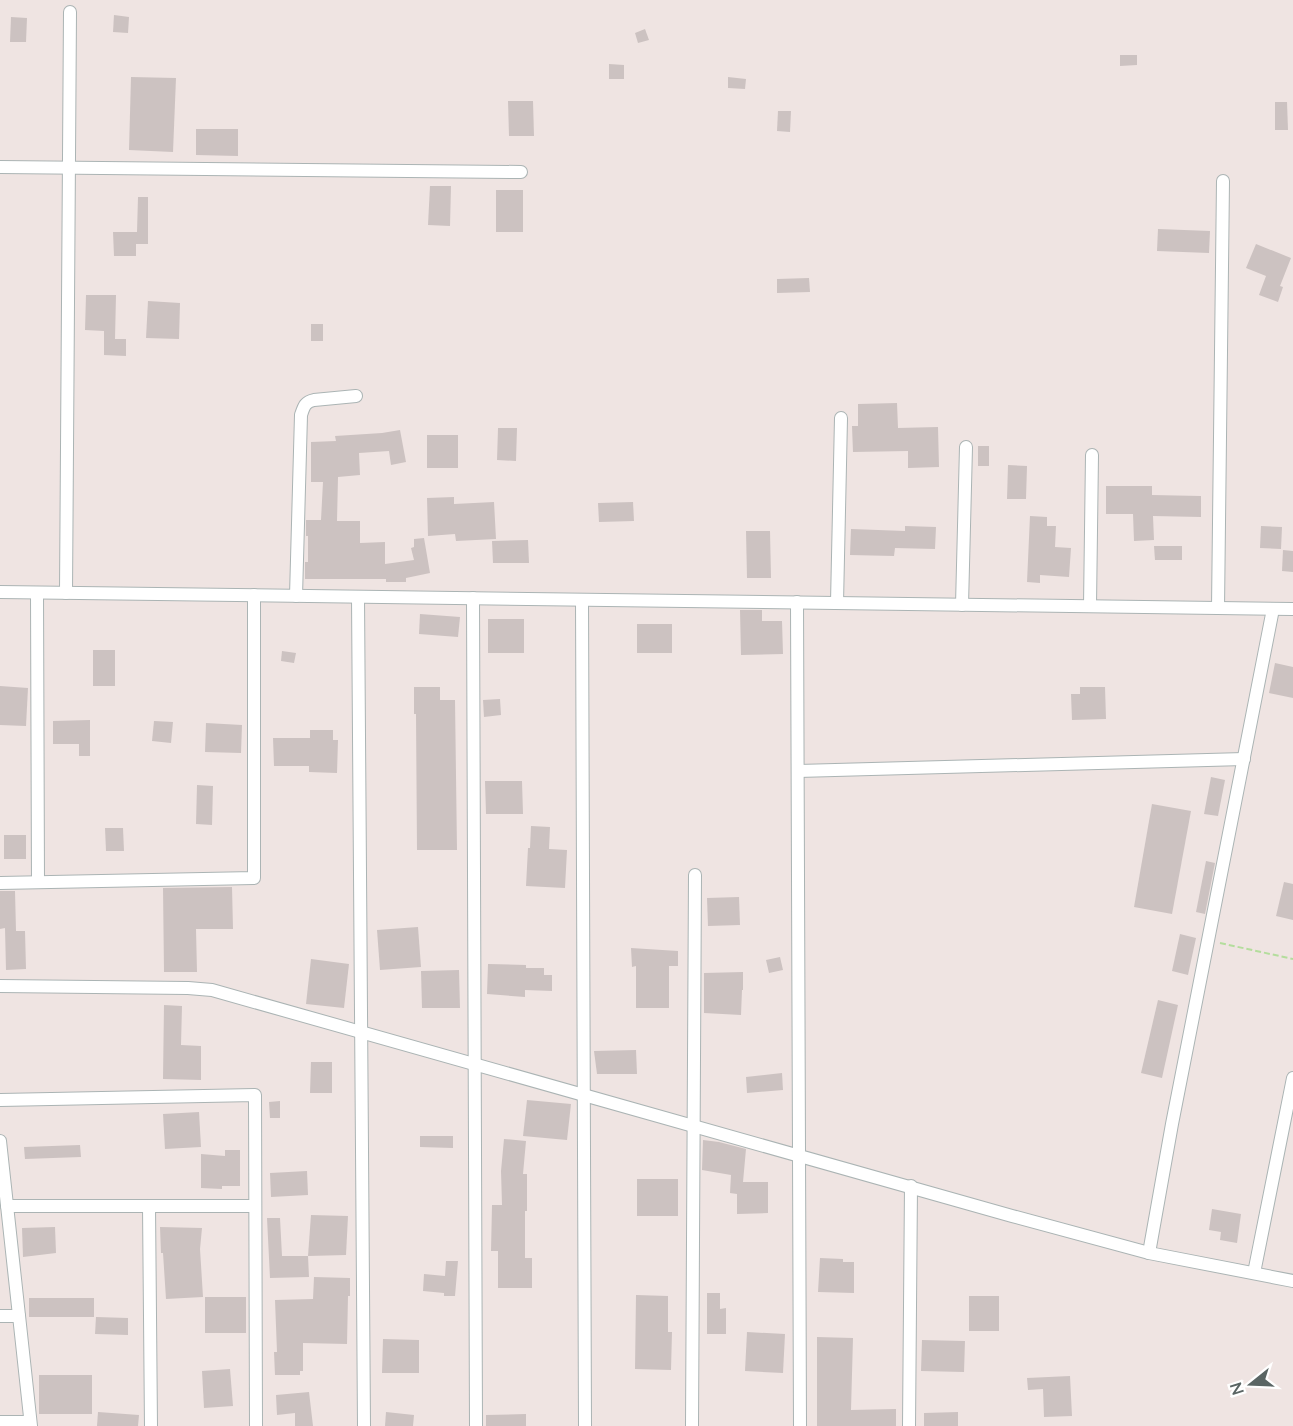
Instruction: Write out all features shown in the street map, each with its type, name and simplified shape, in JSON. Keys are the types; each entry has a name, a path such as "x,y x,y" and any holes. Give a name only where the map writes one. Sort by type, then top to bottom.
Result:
{"street":[{"path":"66,593 70,12"},
{"path":"0,167 521,172"},
{"path":"1218,608 1223,181"},
{"path":"296,596 301,426 304,406 314,400 356,396"},
{"path":"837,603 841,418"},
{"path":"962,605 966,447"},
{"path":"1090,606 1092,455"},
{"path":"0,592 1293,609"},
{"path":"37,593 38,882"},
{"path":"0,883 254,878 254,596"},
{"path":"358,597 364,1426"},
{"path":"473,598 476,1426"},
{"path":"582,600 585,1426"},
{"path":"797,602 800,1426"},
{"path":"1149,1253 1274,609"},
{"path":"798,771 1244,759"},
{"path":"693,1426 695,875"},
{"path":"0,986 213,990 1149,1253 1293,1281"},
{"path":"1254,1273 1293,1078"},
{"path":"0,1100 255,1095 256,1426"},
{"path":"0,1141 31,1424 0,1422"},
{"path":"909,1426 911,1186"},
{"path":"7,1206 255,1206"},
{"path":"149,1206 151,1426"},
{"path":"0,1316 19,1316"}],"path":[{"path":"1208,940 1293,958"}],"building":[{"path":"114,15 129,17 128,33 113,32"},
{"path":"11,17 27,18 26,42 10,42"},
{"path":"645,29 649,40 638,43 635,33"},
{"path":"1120,55 1137,55 1137,65 1120,66"},
{"path":"609,64 624,65 624,79 609,79"},
{"path":"131,77 176,78 173,152 129,150"},
{"path":"728,77 746,79 745,89 728,88"},
{"path":"508,101 533,101 534,136 509,136"},
{"path":"1275,102 1287,102 1288,130 1275,130"},
{"path":"778,111 791,111 790,132 777,131"},
{"path":"196,129 238,129 238,156 196,155"},
{"path":"430,186 451,186 450,226 428,225"},
{"path":"496,190 523,190 523,232 496,232"},
{"path":"138,197 148,197 148,244 136,244 136,256 114,256 113,232 137,232"},
{"path":"1158,229 1210,231 1209,253 1157,251"},
{"path":"1256,244 1291,258 1280,286 1283,287 1278,302 1259,295 1266,276 1246,268"},
{"path":"809,278 810,292 777,293 777,279"},
{"path":"86,295 116,295 115,339 126,339 126,356 104,355 104,331 85,330"},
{"path":"148,301 180,303 179,339 146,338"},
{"path":"311,324 323,324 323,341 311,341"},
{"path":"897,403 898,428 938,427 939,467 908,468 908,451 853,452 852,426 858,426 858,404"},
{"path":"498,428 517,428 516,461 497,460"},
{"path":"400,430 406,462 391,465 389,451 359,453 360,475 338,477 337,521 360,521 360,543 385,542 385,564 414,560 411,548 414,547 414,539 424,538 430,573 406,578 406,582 386,582 386,579 305,579 305,562 308,562 306,520 321,520 323,482 311,482 311,442 336,441 335,436"},
{"path":"427,435 458,435 458,468 427,468"},
{"path":"978,446 989,446 989,466 978,466"},
{"path":"1008,465 1027,466 1026,499 1007,499"},
{"path":"1106,486 1152,486 1152,495 1201,496 1201,517 1153,516 1154,540 1134,541 1133,514 1106,514"},
{"path":"454,497 454,504 494,502 496,539 456,541 455,534 428,536 427,498"},
{"path":"633,502 634,521 599,522 598,503"},
{"path":"1030,516 1047,517 1047,526 1056,526 1055,547 1071,548 1069,577 1040,575 1040,583 1027,582"},
{"path":"905,526 936,527 935,549 895,548 894,556 850,555 851,529 905,531"},
{"path":"1261,526 1282,527 1281,549 1260,548"},
{"path":"746,531 770,531 771,578 747,578"},
{"path":"528,540 529,563 493,563 492,541"},
{"path":"1154,546 1182,546 1182,560 1155,560"},
{"path":"1283,550 1293,551 1293,572 1282,571"},
{"path":"740,610 762,610 762,621 782,621 783,654 741,655"},
{"path":"420,614 460,617 458,637 419,634"},
{"path":"488,619 524,619 524,653 488,653"},
{"path":"637,624 672,624 672,653 637,653"},
{"path":"93,650 115,650 115,686 93,686"},
{"path":"282,651 296,653 294,663 281,661"},
{"path":"1275,663 1293,667 1293,698 1269,693"},
{"path":"0,686 28,688 26,726 0,725"},
{"path":"414,687 440,687 440,700 455,700 457,850 417,850"},
{"path":"1080,687 1105,687 1106,719 1072,720 1071,694 1080,694"},
{"path":"500,699 501,715 484,717 483,700"},
{"path":"90,720 90,756 79,756 79,744 53,744 53,721"},
{"path":"154,721 173,722 171,743 152,741"},
{"path":"206,723 242,725 241,753 205,752"},
{"path":"310,730 333,730 333,740 338,740 337,773 309,772 309,766 274,766 273,738 310,738"},
{"path":"1211,777 1225,780 1218,816 1204,814"},
{"path":"485,781 522,781 523,814 486,814"},
{"path":"197,785 213,786 212,825 196,824"},
{"path":"1152,804 1191,811 1172,914 1134,907"},
{"path":"531,826 550,827 549,849 567,850 565,888 526,886"},
{"path":"105,828 123,828 124,851 106,851"},
{"path":"4,835 26,835 26,859 4,859"},
{"path":"1206,861 1215,863 1205,914 1196,912"},
{"path":"1284,882 1293,884 1293,920 1276,916"},
{"path":"232,887 233,929 196,929 197,972 164,972 163,888"},
{"path":"0,891 15,891 16,931 25,931 26,969 6,970 5,928 0,929"},
{"path":"739,897 740,925 708,926 707,898"},
{"path":"418,927 421,967 380,970 377,930"},
{"path":"1180,934 1196,938 1188,975 1172,971"},
{"path":"631,948 678,951 678,966 669,966 669,1008 636,1008 636,966 632,967"},
{"path":"780,957 783,970 769,973 766,960"},
{"path":"311,959 349,964 344,1008 306,1004"},
{"path":"488,964 544,968 544,975 552,975 552,991 525,990 525,997 487,994"},
{"path":"459,970 460,1008 422,1008 421,971"},
{"path":"743,972 741,1015 704,1013 704,973"},
{"path":"1158,1000 1178,1005 1162,1078 1141,1073"},
{"path":"164,1005 182,1006 181,1045 201,1046 201,1080 163,1079"},
{"path":"636,1050 637,1074 597,1074 594,1051"},
{"path":"311,1062 332,1062 332,1093 310,1093"},
{"path":"782,1073 783,1090 747,1093 746,1077"},
{"path":"527,1100 571,1104 567,1140 523,1136"},
{"path":"280,1101 280,1118 270,1118 269,1102"},
{"path":"199,1112 201,1147 165,1149 163,1114"},
{"path":"420,1136 453,1136 453,1148 420,1147"},
{"path":"504,1139 526,1141 523,1174 527,1174 525,1258 532,1258 532,1288 498,1288 498,1251 491,1251 492,1205 502,1205 501,1171"},
{"path":"703,1140 746,1149 743,1182 768,1182 768,1213 737,1214 737,1194 730,1193 731,1175 702,1170"},
{"path":"80,1145 81,1157 25,1159 24,1147"},
{"path":"225,1150 240,1150 240,1186 222,1186 222,1189 201,1188 201,1154 225,1156"},
{"path":"307,1171 308,1195 271,1197 270,1173"},
{"path":"637,1179 678,1179 678,1216 637,1216"},
{"path":"1212,1209 1241,1214 1237,1243 1220,1240 1221,1232 1209,1230"},
{"path":"311,1215 348,1216 346,1255 308,1256"},
{"path":"267,1218 280,1218 282,1256 308,1256 309,1277 270,1278"},
{"path":"55,1227 56,1253 23,1257 22,1228"},
{"path":"160,1227 202,1228 200,1249 203,1297 166,1299"},
{"path":"820,1258 854,1262 854,1293 818,1292"},
{"path":"446,1261 458,1261 455,1296 423,1291 424,1274 445,1276"},
{"path":"314,1277 350,1278 347,1344 303,1343 303,1371 300,1371 300,1375 275,1375 274,1352 277,1352 275,1300 313,1299"},
{"path":"707,1293 720,1293 720,1309 726,1308 726,1334 707,1334"},
{"path":"636,1295 668,1296 668,1332 672,1332 671,1370 635,1369"},
{"path":"969,1296 999,1296 999,1331 969,1331"},
{"path":"205,1297 246,1297 246,1333 205,1333"},
{"path":"29,1298 94,1298 94,1317 29,1317"},
{"path":"96,1317 128,1318 128,1335 95,1334"},
{"path":"747,1332 785,1334 783,1373 745,1371"},
{"path":"817,1337 853,1338 851,1410 896,1409 896,1426 817,1426"},
{"path":"383,1339 419,1340 419,1373 382,1373"},
{"path":"922,1340 965,1341 964,1372 921,1371"},
{"path":"230,1369 233,1406 204,1408 202,1371"},
{"path":"39,1375 92,1375 92,1414 39,1414"},
{"path":"1070,1376 1072,1416 1044,1417 1043,1389 1028,1390 1027,1378"},
{"path":"309,1392 313,1426 295,1426 295,1413 277,1415 276,1395"},
{"path":"98,1412 139,1415 138,1426 97,1426"},
{"path":"386,1412 414,1415 413,1426 385,1426"},
{"path":"958,1412 958,1426 924,1426 924,1413"},
{"path":"526,1414 526,1426 486,1426 486,1415"}]}
